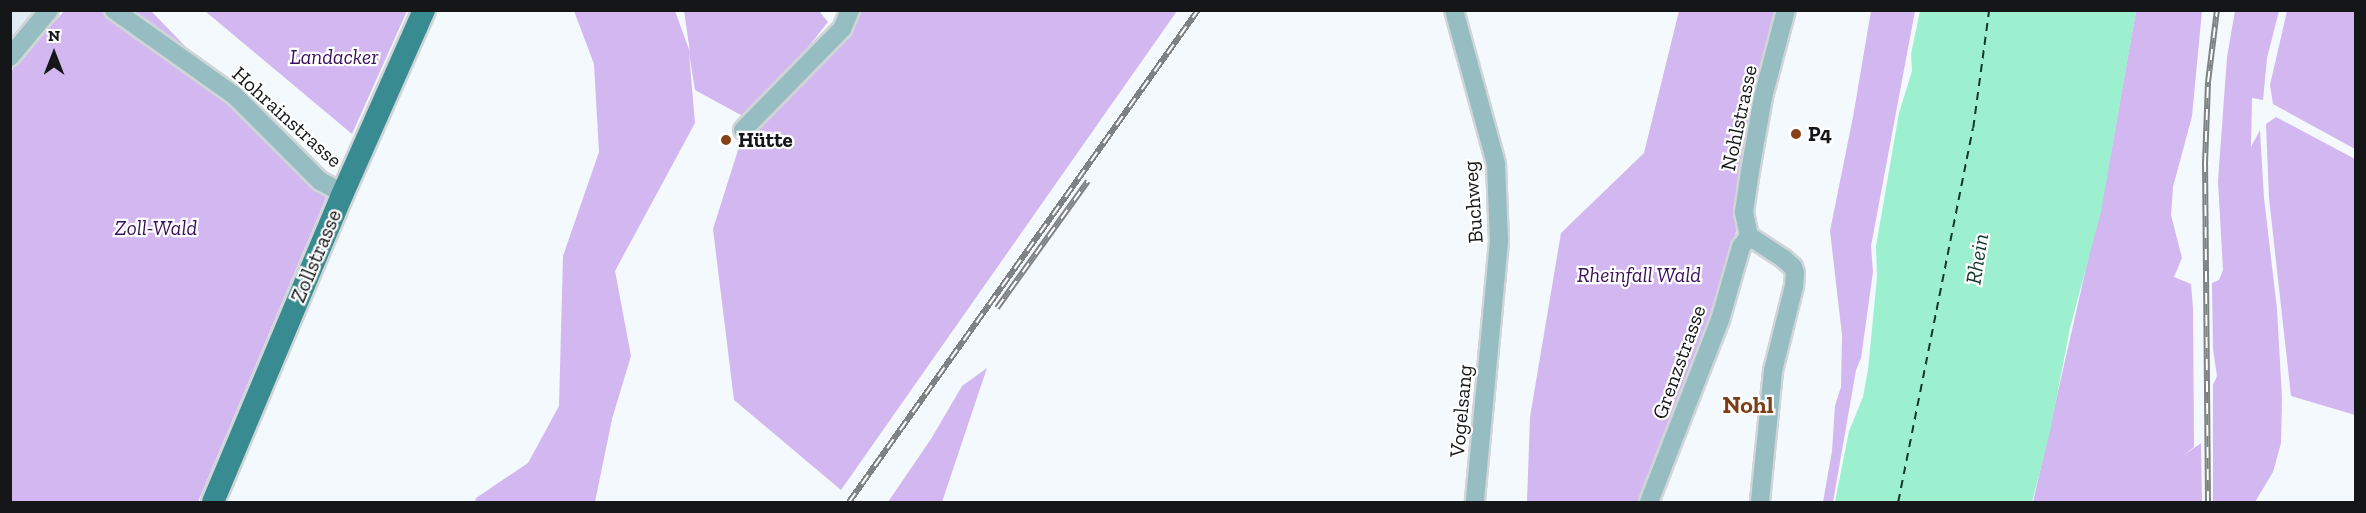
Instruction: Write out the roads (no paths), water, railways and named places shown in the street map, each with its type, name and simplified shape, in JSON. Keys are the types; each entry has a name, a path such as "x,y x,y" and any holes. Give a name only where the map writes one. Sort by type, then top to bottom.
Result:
{"main road":[{"name":"Zollstrasse","path":"213,502 343,192 424,10"}],"street":[{"path":"10,57 49,10"},
{"name":"Hohrainstrasse","path":"114,10 235,96 320,180 343,192"},
{"path":"743,130 842,29 850,10"},
{"name":"Buchweg","path":"1454,10 1496,164 1499,241 1492,324"},
{"name":"Nohlstrasse","path":"1749,236 1744,212 1750,171 1763,97 1786,10"},
{"path":"1749,236 1793,267 1795,280 1773,371 1760,502"},
{"name":"Grenzstrasse","path":"1653,502 1720,320 1741,247 1749,236"},
{"name":"Vogelsang","path":"1474,502 1492,324"}],"water":[{"name":"Rhein","path":"1920,11 2136,11 2101,212 2070,328 2050,432 2032,502 1835,502 1849,431 1863,397 1868,370 1877,277 1876,246 1899,113 1912,71 1911,54"}],"railway":[{"path":"849,502 1198,10"},
{"path":"2208,502 2205,164 2208,82 2217,10"},
{"path":"997,308 1088,181"}],"place":[{"name":"P4","path":"1796,134"},
{"name":"Hütte","path":"726,140"}],"district":[{"name":"Nohl","path":"1748,405"}],"park label":[{"name":"Landacker","path":"334,57"},
{"name":"Zoll-Wald","path":"156,228"},
{"name":"Rheinfall Wald","path":"1639,275"}]}
